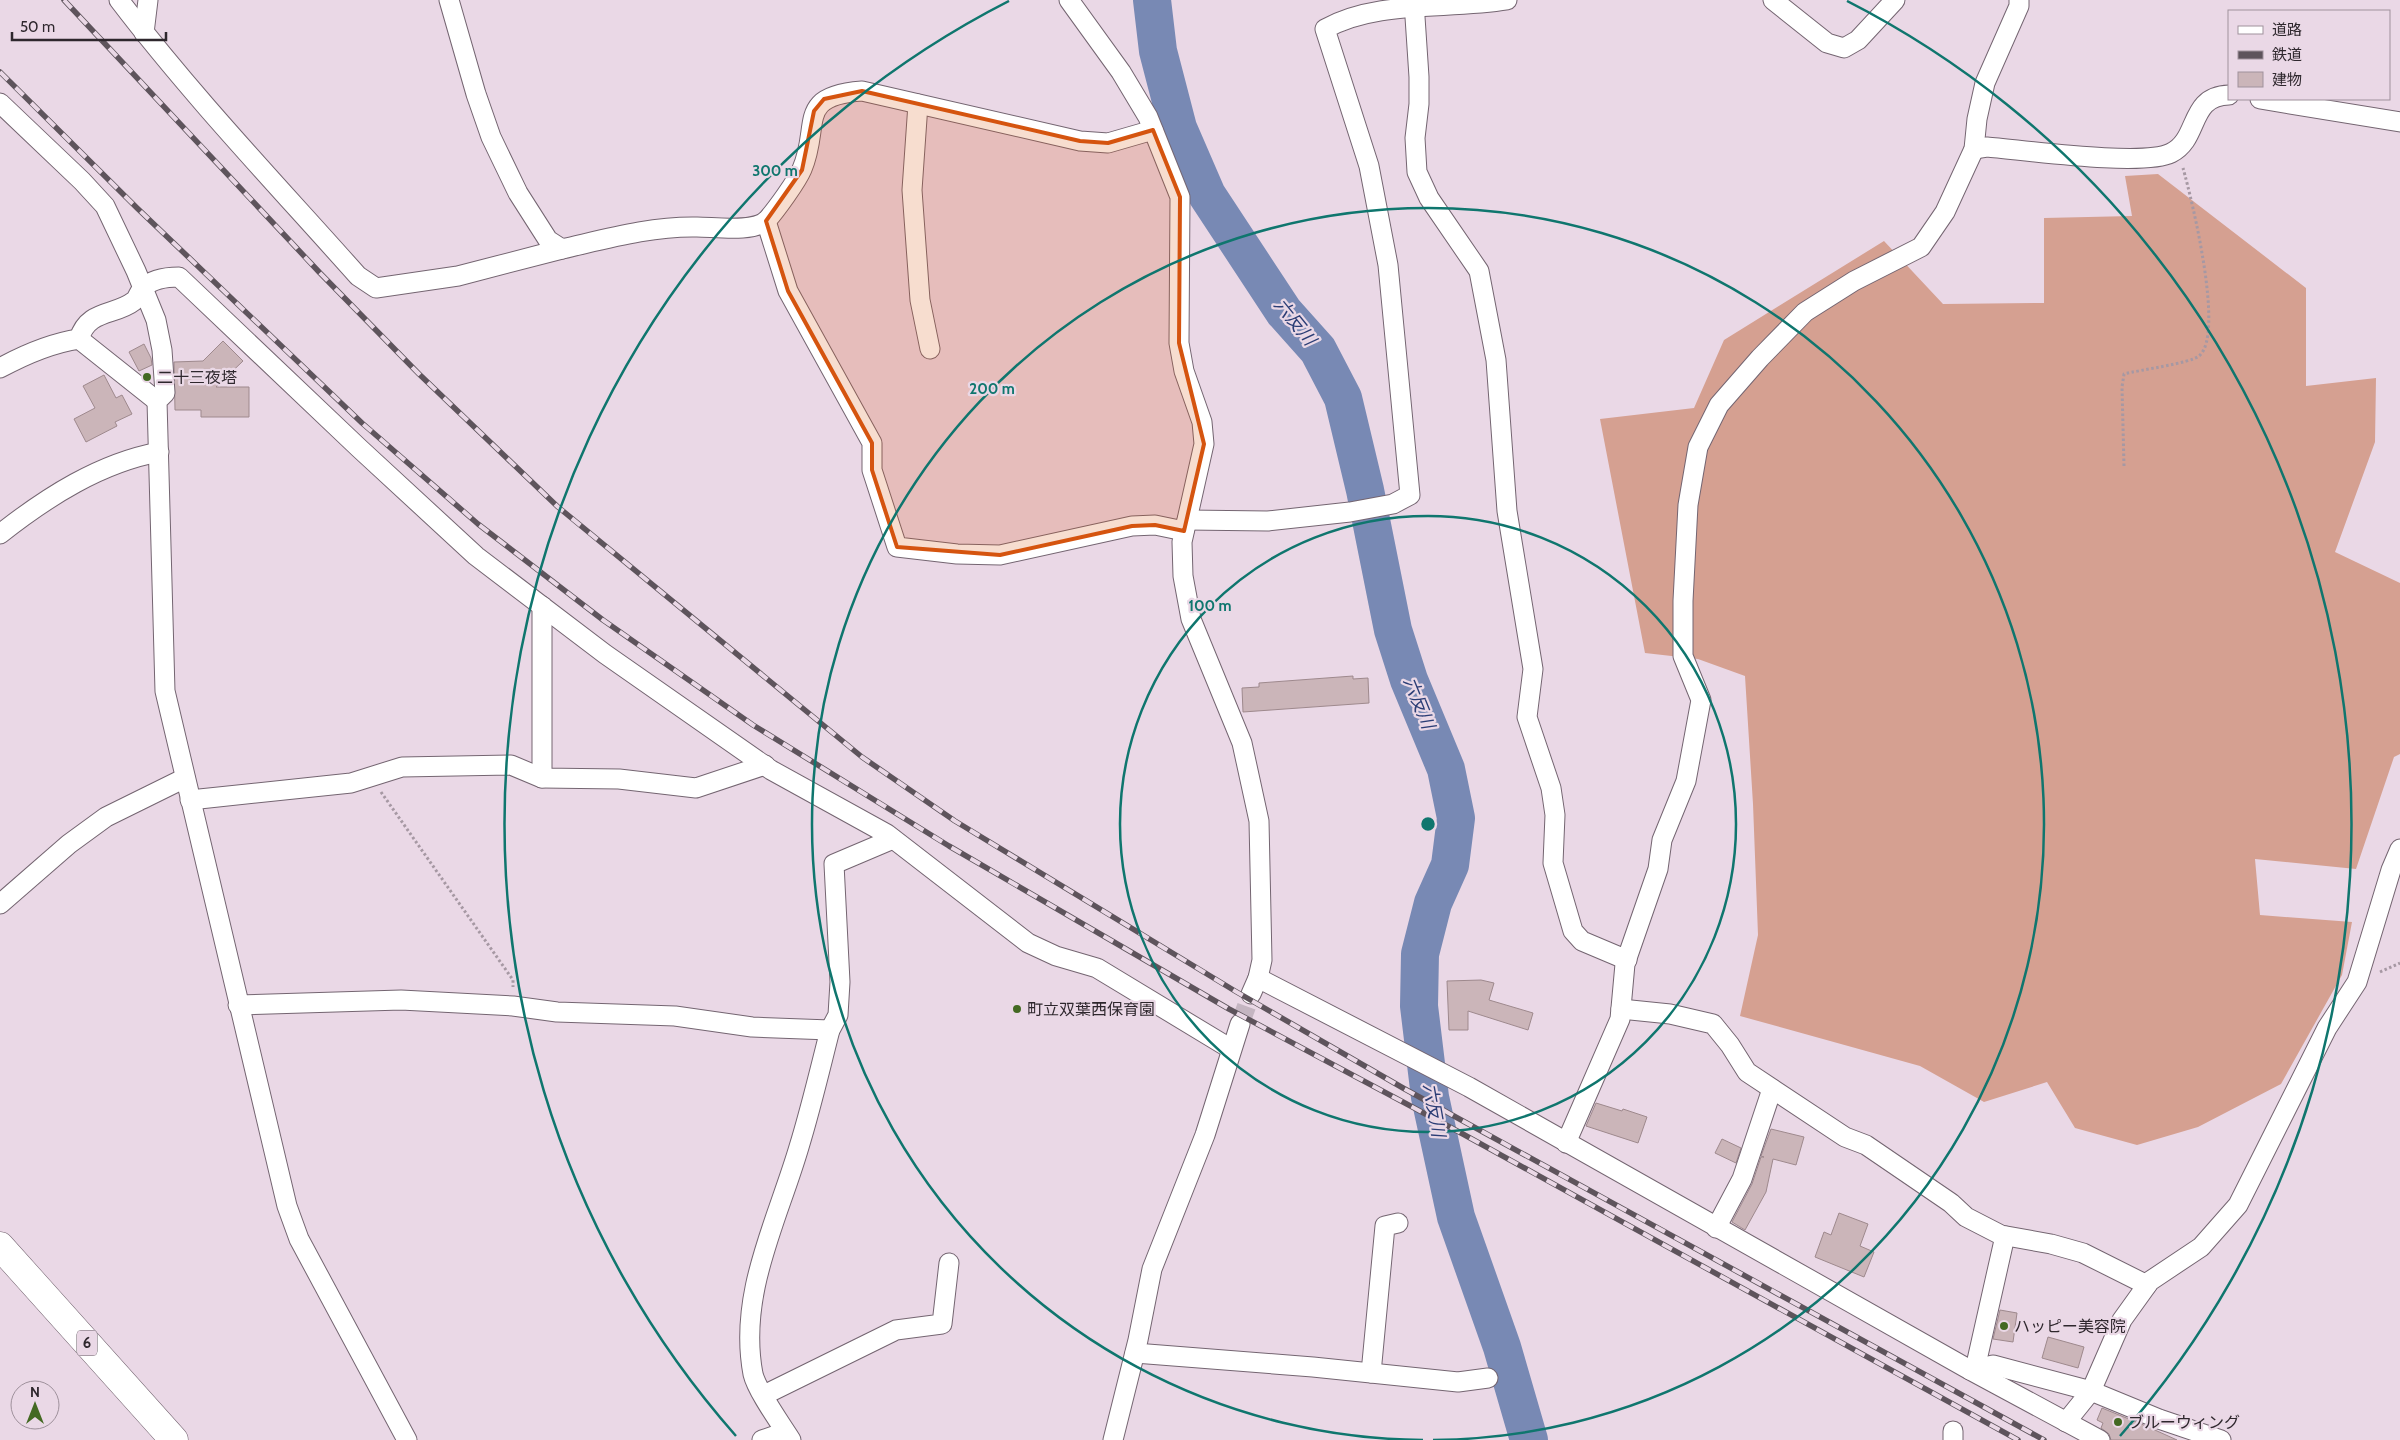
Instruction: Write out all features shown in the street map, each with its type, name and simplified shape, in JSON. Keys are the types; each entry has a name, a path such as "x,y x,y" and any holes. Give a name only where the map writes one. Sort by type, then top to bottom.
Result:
{"main road":[{"name":"6","path":"0,1246 174,1440"}],"street":[{"path":"119,0 144,33 358,276 376,288 458,276 562,249 672,226 750,228 766,221 802,170 814,111 824,99 842,92 862,91 1080,141 1108,143 1153,130"},
{"path":"144,33 148,0"},
{"path":"448,0 476,94 492,137 518,193 548,240 562,249"},
{"path":"1069,0 1121,72 1153,130 1180,197 1179,343 1184,371 1202,422 1204,444 1182,542 1183,576 1191,619 1242,743 1259,821 1262,960 1254,986 1400,1052 1469,1087 1716,1228 2100,1440"},
{"path":"766,221 788,291 872,443 872,470 897,546 958,554 1000,555 1132,526 1268,521 1350,512 1393,504 1410,495 1388,265 1369,166 1325,29 1349,13 1369,3 1507,0"},
{"path":"1774,0 1827,43 1844,48 1858,40 1895,0"},
{"path":"1566,1143 1620,1019 1626,960 1658,869 1662,840 1686,781 1701,700 1683,656 1683,600 1688,505 1698,447 1719,405 1760,358 1805,312 1854,281 1921,247 1945,212 1974,149 1977,119 1985,83 2019,6 2019,0"},
{"path":"1414,2 1419,78 1419,104 1415,138 1417,172 1428,198 1479,271 1496,360 1507,511 1533,669 1527,717 1551,788 1555,815 1553,863 1573,931 1582,941 1626,960"},
{"path":"1974,149 1987,147 2139,158 2170,154 2184,144 2204,104 2218,95 2228,95"},
{"path":"2266,100 2400,122"},
{"path":"0,103 82,181 105,206 143,287 156,320 162,350 165,393 157,401 165,691 287,1206 299,1239 407,1440"},
{"path":"918,104 912,190 920,300 930,349"},
{"path":"79,339 82,330 94,318 134,301 143,287 164,277 179,277 476,556 605,654 765,765 893,839 1028,943 1056,956 1097,968 1230,1049"},
{"path":"0,368 57,344 79,339"},
{"path":"79,339 157,401"},
{"path":"0,534 25,514 68,487 107,468 159,452"},
{"path":"542,606 542,778"},
{"path":"190,800 352,783 402,767 511,765 542,778 620,779 696,788 765,765"},
{"path":"0,904 69,844 106,817 185,778"},
{"path":"762,1440 788,1436 754,1377 751,1351 753,1290 760,1260 800,1146 830,1030 838,1015 840,982 834,864 893,839"},
{"path":"2066,1422 2091,1391 2122,1320 2147,1285 2201,1247 2238,1205 2327,1028 2357,982 2391,870 2400,850"},
{"path":"238,1005 400,1000 513,1006 557,1012 675,1016 752,1027 830,1030"},
{"path":"1621,1010 1670,1014 1713,1024 1730,1045 1747,1072 1846,1137 1866,1145 1952,1203 1966,1217 2005,1236 2051,1244 2083,1253 2147,1285"},
{"path":"1114,1440 1135,1353 1152,1269 1205,1135 1230,1049 1240,1024"},
{"path":"1716,1228 1742,1179 1772,1089"},
{"path":"1371,1373 1385,1226 1398,1223"},
{"path":"1973,1370 2005,1236"},
{"path":"764,1395 896,1330 942,1324 949,1263"},
{"path":"1135,1353 1458,1382 1488,1378"},
{"path":"1973,1370 1993,1365 2091,1391 2159,1419 2221,1440"}],"path":[{"path":"2124,466 2122,386 2124,374 2148,367 2184,362 2199,356 2208,342 2209,320 2200,236 2178,149"},
{"path":"371,777 513,980 513,1006"}],"highlighted area":[{"path":"862,91 1080,141 1108,143 1153,130 1180,197 1179,343 1204,444 1184,531 1155,525 1132,526 1000,555 897,547 872,470 872,443 788,291 766,221 802,170 814,111 824,99"}],"shaded area":[{"path":"2158,174 2306,288 2306,386 2376,378 2375,442 2335,552 2400,583 2400,754 2394,757 2356,869 2255,859 2260,915 2352,922 2342,975 2281,1084 2198,1127 2137,1145 2075,1128 2047,1082 1984,1102 1920,1066 1740,1016 1758,935 1753,804 1745,676 1698,659 1645,653 1600,419 1694,408 1724,340 1884,241 1943,304 2044,303 2044,218 2132,216 2125,176"}],"building":[{"path":"223,341 243,361 216,387 249,387 249,417 201,417 201,410 175,410 174,362 203,361"},
{"path":"144,344 151,358 152,365 139,371 129,352"},
{"path":"104,375 116,398 122,395 132,414 115,422 117,426 86,442 74,419 95,408 83,386"},
{"path":"1353,676 1353,679 1368,678 1369,703 1243,712 1242,688 1259,687 1259,683"},
{"path":"1481,980 1494,983 1489,1000 1533,1013 1528,1030 1468,1011 1468,1030 1449,1030 1447,981"},
{"path":"1596,1103 1647,1117 1638,1143 1586,1126"},
{"path":"1771,1129 1804,1137 1796,1165 1773,1159 1766,1192 1745,1230 1732,1222 1752,1184 1761,1157 1764,1157 1761,1156"},
{"path":"1722,1139 1741,1148 1736,1163 1715,1153"},
{"path":"1839,1213 1868,1224 1860,1246 1874,1252 1864,1277 1815,1257 1824,1232 1831,1235"},
{"name":"ハッピー美容院","path":"2000,1310 2017,1313 2013,1342 1993,1339"},
{"path":"2048,1337 2084,1347 2078,1368 2042,1358"},
{"name":"ブルーウィング","path":"2102,1408 2177,1440 2111,1440 2109,1434 2101,1428 2103,1423 2097,1420"}],"waterway":[{"name":"六反川","path":"1152,0 1158,51 1178,128 1207,195 1284,312 1318,350 1343,398 1365,490 1393,630 1409,680 1446,769 1456,818 1450,865 1433,903 1420,954 1419,1006 1430,1097 1456,1217 1502,1347 1529,1440"}],"tunnel":[{"path":"1240,1024 1251,994"}],"railway":[{"path":"64,0 320,273 419,374 558,507 862,757 955,821 1235,991 1403,1088 2044,1440"},
{"path":"0,72 137,208 362,423 478,524 603,620 753,725 949,846 1229,1009 1461,1133 2018,1440"}],"place":[{"name":"二十三夜塔","path":"147,377"},
{"name":"町立双葉西保育園","path":"1017,1009"},
{"name":"ハッピー美容院","path":"2004,1326"},
{"name":"ブルーウィング","path":"2118,1422"}]}
